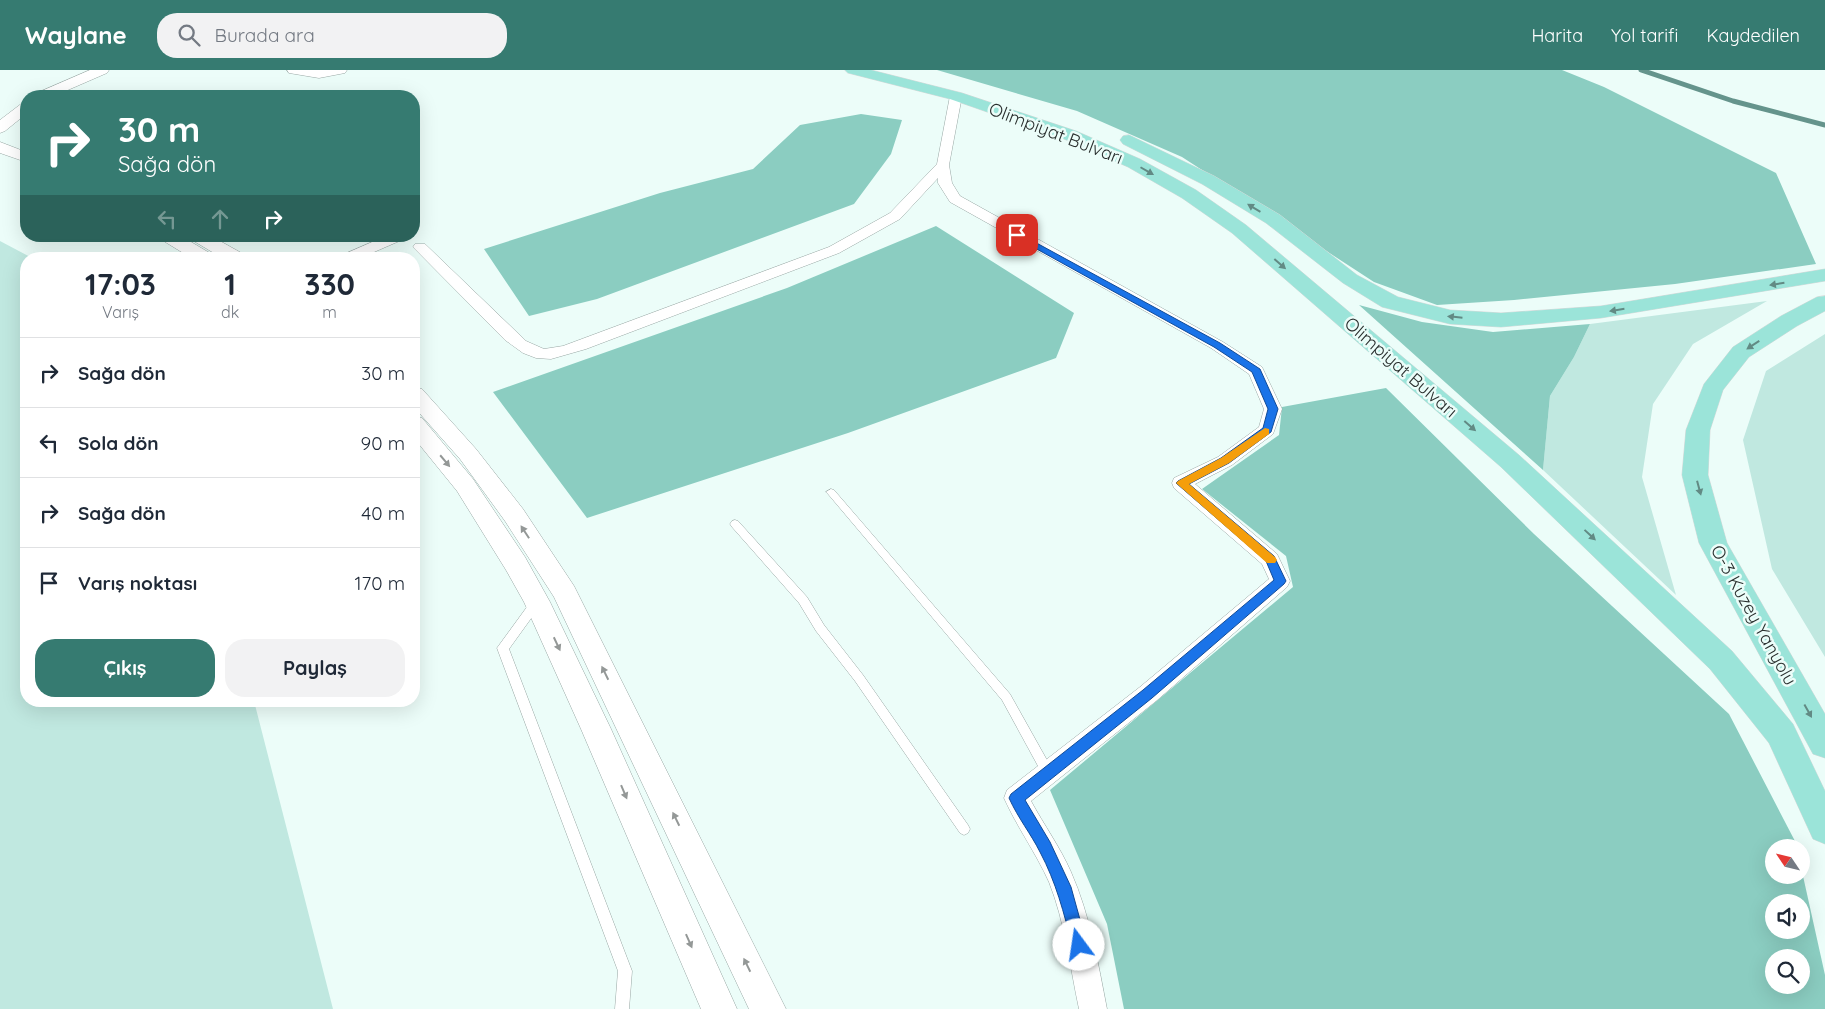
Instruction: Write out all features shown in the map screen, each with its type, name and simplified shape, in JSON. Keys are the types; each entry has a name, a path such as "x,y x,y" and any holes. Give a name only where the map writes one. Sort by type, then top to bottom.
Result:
{"main road":[{"name":"Olimpiyat Bulvarı","path":"853,70 956,96 1070,135 1134,163 1189,194 1239,229 1510,461 1722,660 1781,734 1825,828"},
{"name":"Olimpiyat Bulvarı","path":"907,70 968,84 1120,136 1208,180 1273,219 1350,280 1390,302 1450,317 1501,320 1601,312 1825,275"},
{"name":"O-3 Kuzey Yanyolu","path":"1825,302 1788,321 1741,352 1712,389 1698,430 1695,475 1713,543 1825,744"}],"street":[{"path":"56,90 102,70"},
{"path":"294,70 319,74 340,70"},
{"path":"956,96 943,165 945,183 955,200 1225,350 1256,371 1273,409 1267,430 1225,461 1182,483 1270,559 1280,581 1148,694 1016,798 1045,847 1066,893 1084,962 1093,1009"},
{"path":"0,128 20,112"},
{"path":"0,135 20,142"},
{"path":"0,147 20,155"},
{"path":"420,247 511,337 525,348 540,355 580,346 834,250 895,216 943,165"},
{"path":"178,242 194,252"},
{"path":"208,242 226,252"},
{"path":"361,252 384,242"},
{"path":"420,401 468,454 514,515 565,592 768,1009"},
{"path":"420,430 465,485 516,564 537,602 596,729 719,1009"}],"lane":[{"path":"831,492 1006,697 1048,773"},
{"path":"735,524 803,600 820,628 858,678 964,829"},
{"path":"537,602 503,648 625,971 622,1009"}],"green space":[{"path":"937,70 1562,70 1604,87 1776,173 1816,264 1675,284 1514,300 1437,305 1374,282 1182,157 1077,111"},
{"path":"861,114 902,120 891,154 854,204 597,299 529,316 484,249 660,193 753,169 800,125"},
{"path":"936,226 1074,313 1056,358 848,433 587,518 493,392 787,288"},
{"path":"0,241 21,252 20,707 256,707 333,1009 0,1009"},
{"path":"1767,301 1693,344 1653,404 1642,477 1676,595 1543,470 1550,396 1574,357 1590,324"},
{"path":"1359,305 1422,322 1493,332 1590,324 1574,357 1550,396 1543,470"},
{"path":"1825,334 1825,657 1772,569 1743,440 1766,371"},
{"path":"1386,388 1534,534 1729,714 1794,839 1765,839 1765,884 1805,884 1807,894 1765,894 1765,939 1810,939 1810,908 1825,975 1825,1009 1124,1009 1107,924 1050,790 1293,587 1286,556 1202,489 1279,435 1282,407"}],"waterway":[{"path":"1641,70 1733,101 1825,125"}],"slow traffic":[{"path":"1265,431 1225,461 1182,483 1271,560"}],"route":[{"path":"1017,235 1217,345 1256,371 1273,409 1267,430 1225,461 1182,483 1270,559 1280,581 1148,694 1016,798 1045,847 1066,893 1079,945"}]}
